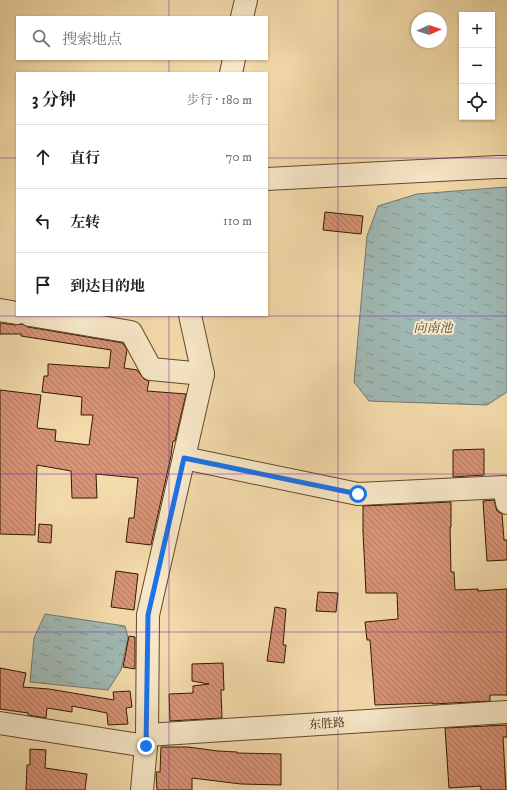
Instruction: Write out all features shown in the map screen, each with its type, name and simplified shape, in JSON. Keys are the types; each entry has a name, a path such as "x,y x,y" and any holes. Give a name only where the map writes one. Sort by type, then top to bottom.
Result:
{"street":[{"path":"242,16 246,0"},
{"path":"231,72 234,60"},
{"path":"268,179 497,166 507,167"},
{"path":"0,310 16,313"},
{"path":"36,316 131,332 151,369 203,374"},
{"path":"142,790 146,741 148,615 203,374 190,316"},
{"path":"184,458 358,494 504,487 507,503"},
{"name":"东胜路","path":"0,723 146,741 507,712"}],"water":[{"name":"向南池","path":"507,187 507,392 487,405 369,401 354,382 367,236 378,206 417,194"},
{"path":"45,614 125,626 128,638 121,670 108,690 30,682 34,638"}],"building":[{"path":"325,212 363,216 361,234 323,230"},
{"path":"0,323 15,325 22,324 28,327 123,343 127,350 124,368 137,370 144,379 149,381 147,391 186,394 175,441 173,441 151,545 126,542 129,518 134,518 138,478 96,474 97,498 72,498 71,471 37,465 35,535 0,534 0,390 41,395 37,428 56,430 55,441 89,445 93,415 81,415 82,397 42,392 44,376 48,376 48,364 109,368 111,350 21,336 21,334 0,334"},
{"path":"484,449 484,475 453,477 453,450"},
{"path":"494,500 497,511 502,514 504,540 507,540 507,560 487,561 483,501"},
{"path":"451,502 451,572 454,572 455,590 478,589 478,591 507,589 507,695 490,695 490,701 375,705 370,640 367,640 365,622 398,619 397,593 366,593 363,506"},
{"path":"39,524 52,525 51,543 38,542"},
{"path":"116,571 138,574 134,610 111,607"},
{"path":"318,592 338,593 336,612 316,611"},
{"path":"275,607 286,609 283,645 286,645 284,663 267,661"},
{"path":"129,636 135,637 135,669 123,667"},
{"path":"223,663 224,690 221,690 222,718 170,721 169,694 193,693 193,686 209,684 192,681 192,664"},
{"path":"0,668 26,673 23,687 49,689 114,700 113,692 130,691 132,707 126,708 128,724 108,725 107,713 72,706 72,712 47,708 46,718 28,715 28,713 0,709"},
{"path":"507,725 507,737 503,737 506,790 481,790 481,786 449,788 445,728"},
{"path":"161,747 188,747 237,753 281,754 281,785 241,784 192,778 192,790 157,790 156,772 160,772"},
{"path":"30,749 46,750 45,768 87,774 85,790 26,790 27,765 30,765"}],"route":[{"path":"146,746 148,615 184,458 358,494"}]}
